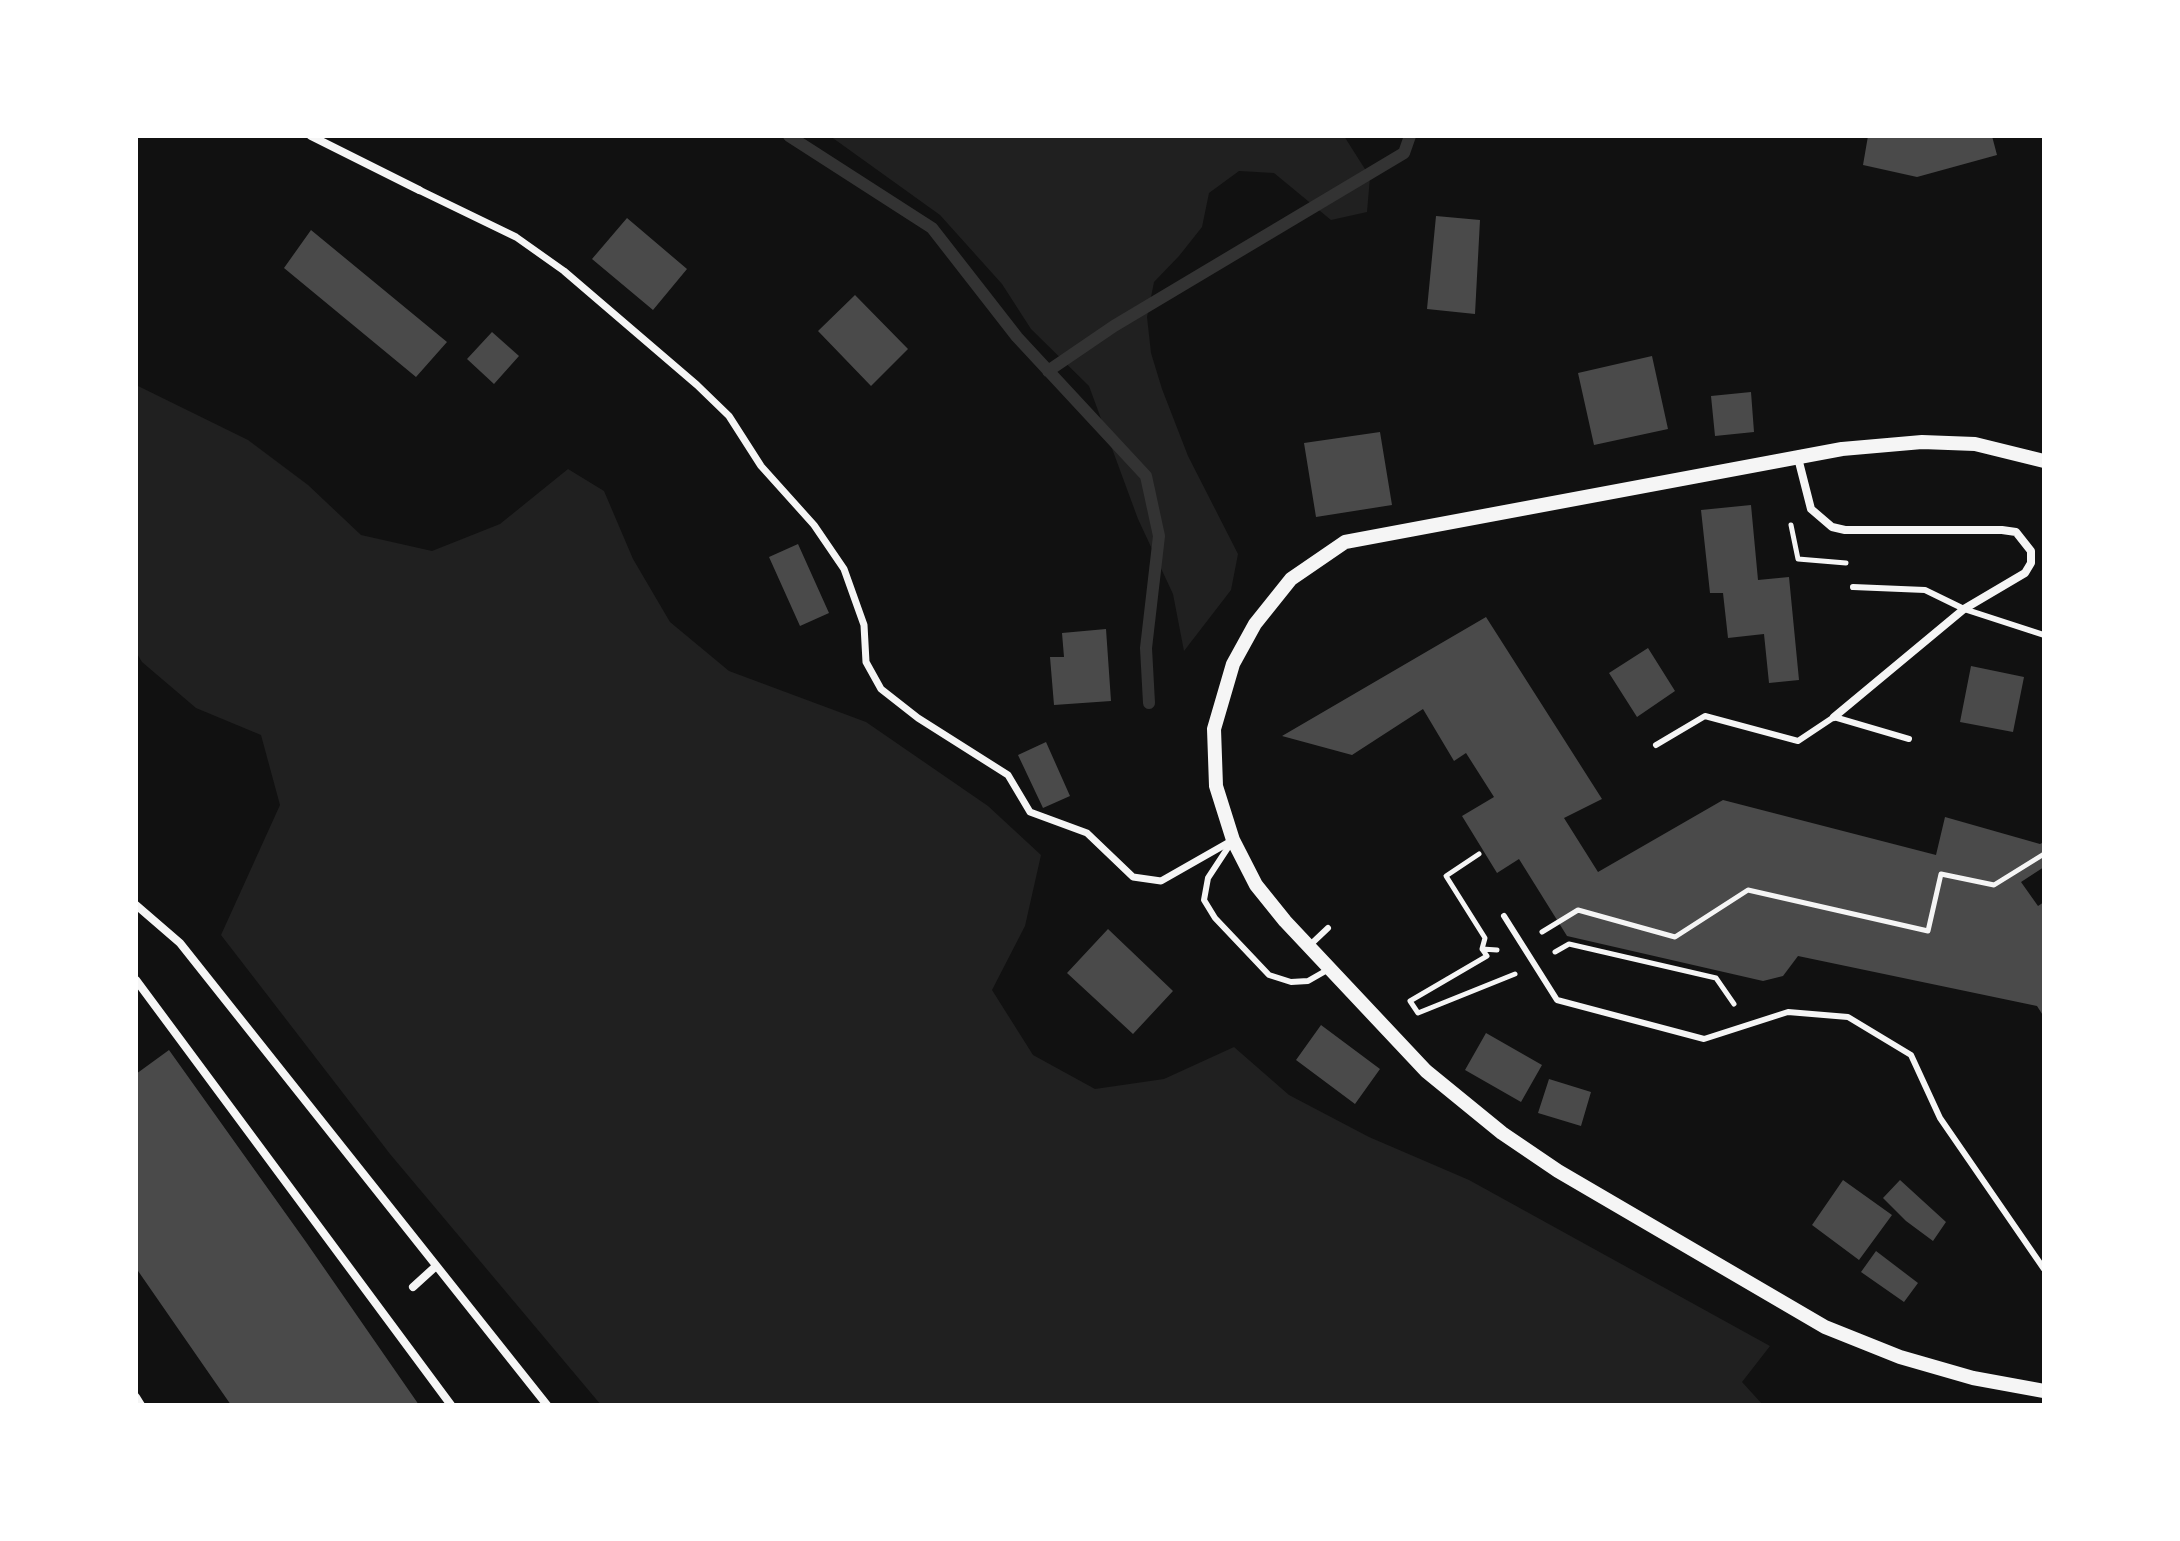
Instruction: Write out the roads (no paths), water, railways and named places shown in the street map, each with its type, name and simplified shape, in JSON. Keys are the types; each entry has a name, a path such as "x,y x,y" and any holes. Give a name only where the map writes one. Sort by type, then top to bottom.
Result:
{"street":[{"path":"311,136 516,237 564,271 697,385 729,416 761,466 814,525 844,569 864,625 866,662 881,689 918,718 1008,775 1030,812 1087,833 1133,877 1161,881 1233,840"},
{"path":"2044,461 1975,444 1922,442 1842,449 1345,542 1291,579 1255,624 1233,664 1214,729 1216,786 1233,840 1256,885 1329,969 1426,1071 1502,1133 1558,1171 1825,1327 1900,1357 1973,1378 2044,1391"},
{"path":"1798,458 1811,509 1832,527 1845,530 2016,532 2031,551 2031,563 2025,573 1964,609 1834,717"},
{"path":"136,905 180,943 547,1405"},
{"path":"136,980 451,1405"},
{"path":"413,1287 435,1267"},
{"path":"136,1397 141,1405"}],"lane":[{"path":"1853,587 1925,590 1964,609 2044,635"},
{"path":"1656,745 1705,716 1798,741 1834,717 1909,739"},
{"path":"1233,840 1208,878 1204,900 1215,918 1269,975 1291,982 1308,981 1329,969"},
{"path":"1504,916 1557,1000 1704,1039 1788,1012 1848,1017 1911,1055 1940,1118 2041,1260 2044,1269"},
{"path":"1309,946 1328,928"}],"waterway":[{"path":"789,136 932,228 1017,337 1146,476 1159,536 1146,648 1149,703"},
{"path":"1048,371 1114,326 1404,153 1410,136"}]}
